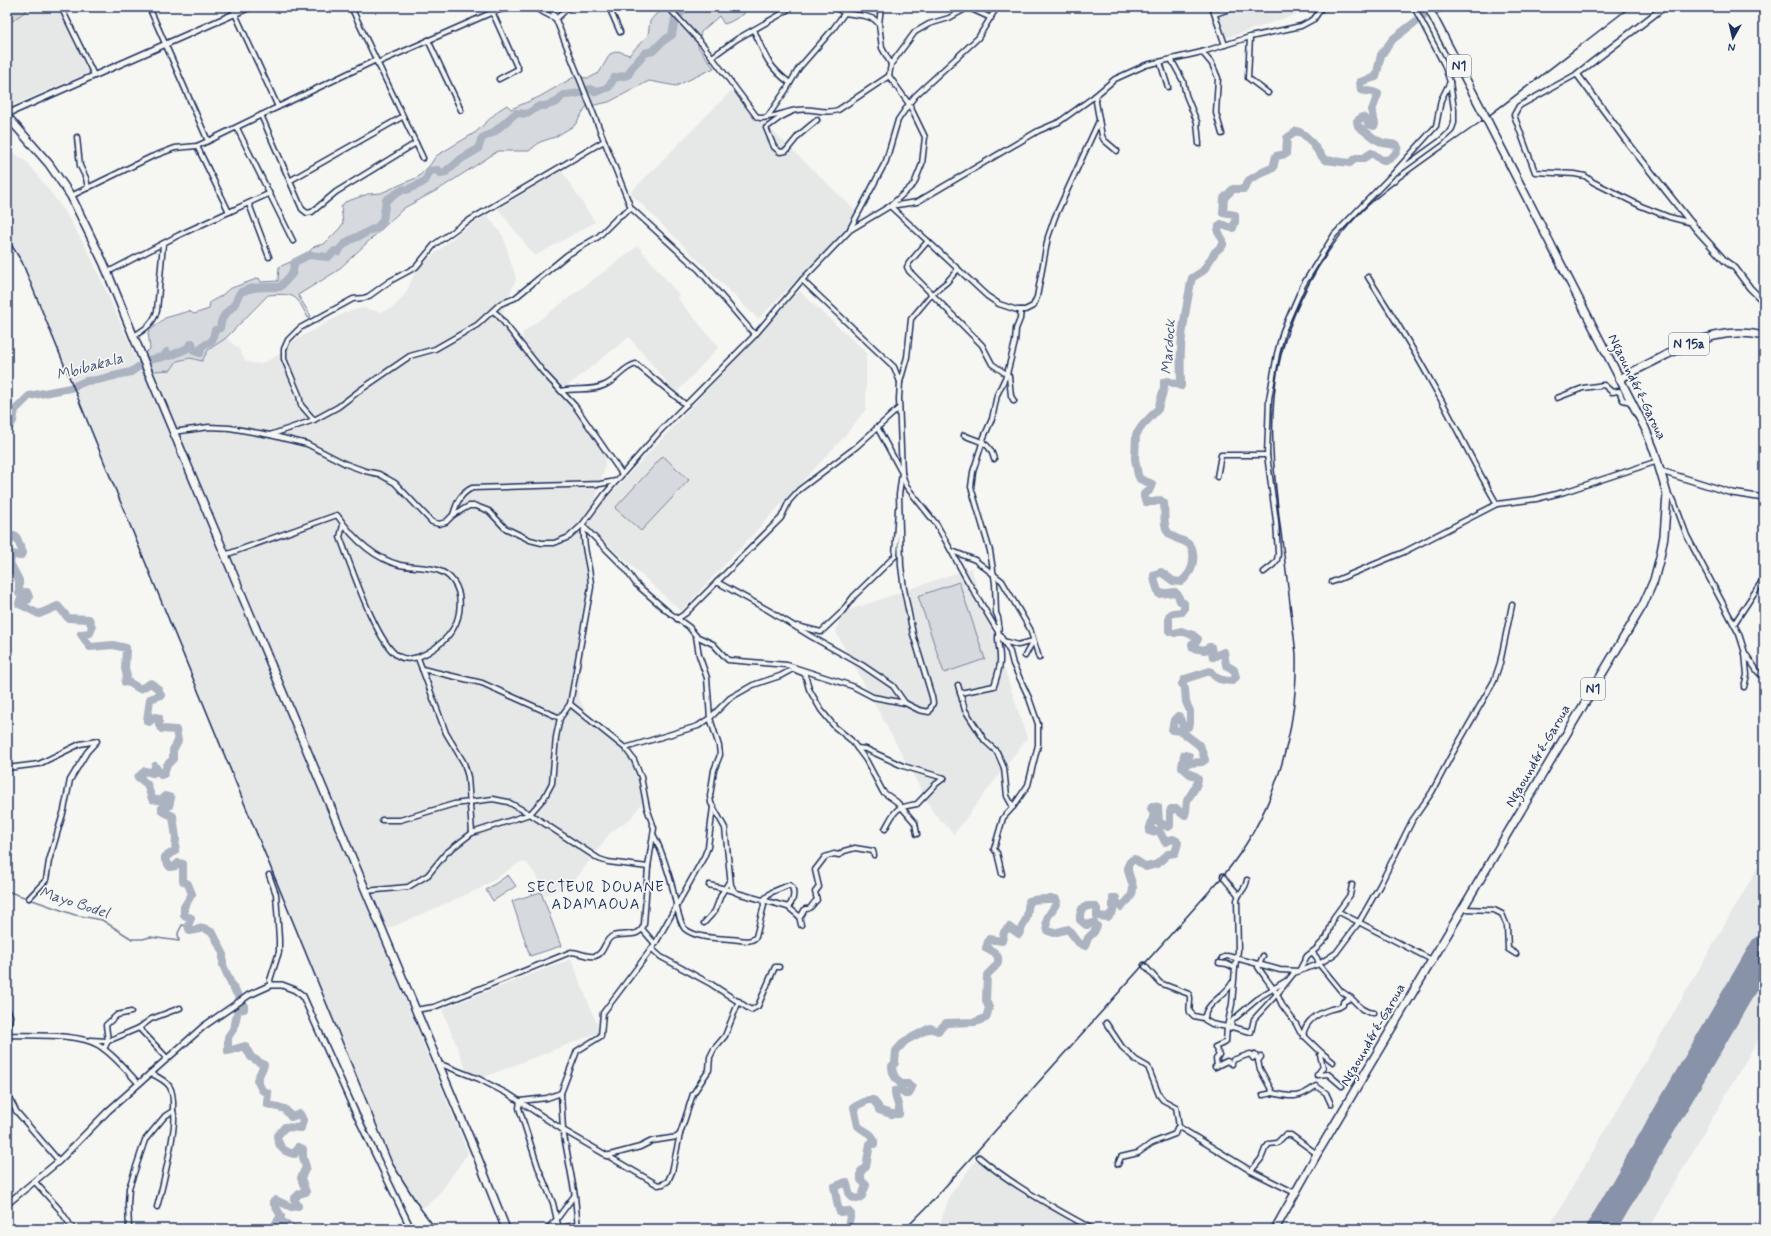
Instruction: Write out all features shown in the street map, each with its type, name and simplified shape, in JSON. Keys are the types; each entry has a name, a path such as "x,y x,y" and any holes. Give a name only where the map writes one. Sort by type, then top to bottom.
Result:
{"main road":[{"name":"Ngaoundéré-Garoua","path":"1275,1229 1296,1194 1317,1154 1432,960 1464,909 1643,605 1654,580 1664,536 1667,494 1658,461 1645,428 1428,7"},
{"path":"7,115 49,164 71,196 108,272 173,432 506,1229"},
{"name":"N 15a","path":"1620,379 1690,344 1712,336 1733,332 1751,333 1764,336"}],"street":[{"path":"67,7 62,8 94,75"},
{"path":"149,7 208,141"},
{"path":"232,7 278,106"},
{"path":"7,115 94,75 250,7"},
{"path":"351,7 402,117 423,158"},
{"path":"490,7 518,69 499,79"},
{"path":"71,196 151,157 174,148 197,146 237,128 278,106 376,62 493,12 511,7"},
{"path":"527,7 535,8 556,19"},
{"path":"551,7 631,208 699,270 755,335"},
{"path":"556,19 569,7"},
{"path":"609,7 620,32"},
{"path":"668,7 712,57 757,117 763,118 798,110 811,109 829,112 838,110 889,76"},
{"path":"712,57 736,39 783,14 792,7"},
{"path":"834,7 845,13 874,19 878,24"},
{"path":"767,117 799,68 833,29 849,7"},
{"path":"881,7 878,24 882,48 891,64"},
{"path":"173,432 209,427 230,428 270,435 307,444 346,464 365,471 380,474 395,483 432,522 439,524 446,522 453,514 469,506 482,508 489,511 504,528 530,540 542,543 554,543 569,537 583,527 622,474 686,405 755,335 802,280 850,230 890,206 914,184 922,164 925,137 909,104 889,76 891,64 915,32 929,24 949,18 968,7 991,18"},
{"path":"850,230 886,161 898,120 915,96 978,38 997,7"},
{"path":"1212,7 1225,45"},
{"path":"1215,14 1235,7"},
{"path":"890,206 917,202 1038,131 1059,122 1095,96 1115,79 1146,65 1202,52 1250,37 1301,26 1314,19 1322,7"},
{"path":"1392,175 1419,157 1451,130 1454,123 1454,109 1450,82 1444,64 1414,7"},
{"path":"1664,7 1577,74 1519,106 1514,115 1535,172 1585,176 1593,182 1641,206 1669,217 1692,223"},
{"path":"754,30 766,58 776,72 790,83"},
{"path":"1250,37 1248,78 1268,93"},
{"path":"428,40 461,110"},
{"path":"1202,52 1212,64 1218,78 1216,113 1217,123 1222,134"},
{"path":"1171,59 1183,81 1186,95 1197,122 1199,130 1199,144"},
{"path":"1160,62 1168,87"},
{"path":"1577,74 1625,139 1692,223 1722,257 1735,268 1750,288 1764,302"},
{"path":"1264,572 1277,560 1278,554 1276,521 1267,455 1270,399 1283,331 1303,285 1334,235 1392,175 1436,126 1441,100 1450,82"},
{"path":"1095,96 1104,140 1117,151"},
{"path":"798,110 781,117 766,128 777,151 786,151 799,135 817,120"},
{"path":"261,115 302,209 307,213 312,212 336,192 416,143"},
{"path":"290,180 402,117"},
{"path":"890,206 987,296 1007,308 1021,310 1033,306 1037,297 1048,237 1055,217 1099,120"},
{"path":"237,128 268,194 293,241"},
{"path":"77,137 80,166 86,178 88,188"},
{"path":"314,420 301,405 299,395 284,359 284,349 288,340 300,328 353,299 369,296 390,281 416,267 435,244 463,224 604,141"},
{"path":"197,146 229,212"},
{"path":"108,272 268,194"},
{"path":"249,204 269,256"},
{"path":"270,435 314,420 338,408 359,391 410,356 435,349 477,325 500,304 515,298 567,255 598,237 618,217 631,208"},
{"path":"928,241 907,267 909,271 982,345 992,364 1009,376 1011,396 1014,400"},
{"path":"134,336 148,326 154,319 163,244"},
{"path":"791,625 820,632 841,613 854,596 894,556 902,473 898,409 900,382 908,357 911,319 931,295 947,282 958,269"},
{"path":"1368,277 1389,308 1433,385 1473,462 1497,504"},
{"path":"802,280 894,367 900,382"},
{"path":"960,693 994,686 999,671 1000,658 998,633 1000,625 996,613 994,576 979,510 971,487 973,472 992,419 997,395 1007,374 1016,342 1016,329 1020,319 1021,310"},
{"path":"493,312 498,315 543,372 575,406 622,474"},
{"path":"561,391 568,389 598,388 612,382 629,366 636,364 686,405"},
{"path":"1556,398 1583,388 1604,385 1612,392 1619,391 1623,400 1631,402"},
{"path":"678,619 781,518 789,501 799,490 856,447 898,409"},
{"path":"877,427 902,473 906,486 930,515 1010,652 1029,698 1039,732 1034,767 1028,785 1013,807 1003,818 994,849 997,853 1002,874"},
{"path":"964,435 983,442 990,447 994,459"},
{"path":"1217,478 1221,455 1267,455"},
{"path":"1332,582 1404,552 1497,504 1564,492 1658,461"},
{"path":"1661,471 1732,493 1764,498"},
{"path":"453,514 457,500 465,492 472,488 600,484 616,481"},
{"path":"1667,494 1674,501 1687,536 1734,624 1745,653 1758,672 1764,677"},
{"path":"583,527 624,567 636,584 689,627 696,636 713,644 728,660 787,665 852,686 873,697 905,703 925,712 929,712 933,703 913,634 904,589 901,566 899,496"},
{"path":"225,555 337,515 343,525 366,548 380,557 399,565 440,570 453,580 460,596 459,613 453,630 438,645 418,658 407,659 397,655 388,646 374,624 340,537 343,525"},
{"path":"366,891 408,887 428,874 446,852 472,833 530,814 544,798 552,783 556,737 560,718 570,704 591,587 591,572 583,537 583,527"},
{"path":"951,551 975,560 1002,581 1030,630 1039,658"},
{"path":"1734,624 1764,578"},
{"path":"717,582 862,665 893,686 905,703"},
{"path":"1229,1028 1234,1020 1261,996 1288,980 1299,971 1319,964 1336,953 1359,922 1380,885 1412,821 1432,792 1494,681 1500,663 1512,605"},
{"path":"696,636 699,654 707,678 710,718 716,735 720,754 714,770 710,796 713,807 724,828 730,880 734,891"},
{"path":"1003,640 1018,644 1033,641"},
{"path":"1025,656 1033,641"},
{"path":"1744,687 1746,675 1745,653"},
{"path":"418,658 446,733 464,763 468,777 472,833"},
{"path":"422,669 482,683 560,718"},
{"path":"624,748 704,723 730,698 753,685 780,676 793,669 805,674 808,689 821,710 857,748 866,760 883,792 897,802 915,823 917,834"},
{"path":"958,685 965,710 981,734 997,752 1004,768 1008,796 1013,807"},
{"path":"415,1010 434,1007 571,952 594,956 599,954 612,936 639,933 643,930 648,867 654,836 654,828 647,808 641,777 634,760 624,748 570,704"},
{"path":"7,768 39,764 80,744 98,741 87,752 70,780 54,850 49,861 46,880 29,898"},
{"path":"857,748 866,749 903,766 944,778 936,784 917,804 906,804 894,813 885,829"},
{"path":"382,820 400,820 454,804 493,799 508,802 530,814 599,858 608,862 648,867"},
{"path":"552,1229 578,1227 575,1196 563,1130 561,1093 577,1051 601,1036 603,1013 652,949 677,906 708,847 713,807"},
{"path":"654,836 659,845 684,928 708,937 750,941 756,937 764,904 763,900"},
{"path":"799,916 801,916 802,911 805,909 810,909 817,900 815,892 819,887 815,870 825,858 855,848 873,851 874,855"},
{"path":"269,875 276,894 279,939 279,952 270,980 272,985"},
{"path":"1223,876 1227,884 1236,890 1238,895 1237,958 1233,981 1229,1028 1226,1042 1215,1047 1219,1055 1216,1059 1216,1067 1227,1061 1232,1064 1233,1060 1250,1054 1253,1058 1255,1055 1257,1058 1261,1057 1258,1061 1260,1069 1273,1093"},
{"path":"704,922 715,911 730,880"},
{"path":"1238,895 1245,889 1247,880"},
{"path":"709,885 725,888 746,896 788,907 799,916 801,925"},
{"path":"1299,971 1307,956 1313,953 1327,936 1334,918 1350,895 1352,885"},
{"path":"763,900 772,892 789,886 794,890 792,902 788,907"},
{"path":"1464,909 1488,910 1502,914 1507,926 1508,949 1516,954"},
{"path":"1339,912 1432,960"},
{"path":"643,930 655,944"},
{"path":"652,949 661,957 739,1001 748,1009 752,1010 755,1009 775,967 779,968"},
{"path":"1313,953 1319,964 1338,988 1352,998 1362,1009 1368,1012 1374,1012"},
{"path":"1222,958 1227,956 1280,970 1299,971"},
{"path":"1258,965 1263,956"},
{"path":"1219,962 1235,968"},
{"path":"1144,965 1160,983 1189,994 1190,1012 1199,1017 1203,1018 1205,1016"},
{"path":"1258,965 1263,975 1274,988 1303,1036 1332,1062"},
{"path":"1233,981 1228,991 1211,1004 1206,1011 1206,1020 1208,1022 1229,1028 1251,1032 1254,1019 1288,980"},
{"path":"7,1204 59,1161 138,1083 204,1026 242,1000 272,985 295,990 303,996 356,1114 411,1229"},
{"path":"1303,1036 1304,1027 1313,1017 1331,1009 1339,1008 1343,1005 1343,1002 1352,998"},
{"path":"443,1065 479,1079 510,1095 606,1156 658,1185 663,1184 668,1181 672,1172 680,1134 693,1094 709,1070 710,1057 714,1049 725,1036 739,1001"},
{"path":"7,1009 10,1016 7,1036 74,1038 108,1041 140,1028 151,1020 180,1008"},
{"path":"104,1049 108,1041 106,1025 117,1016 131,1012"},
{"path":"1106,1023 1122,1047 1136,1060 1148,1067 1159,1095 1163,1100 1176,1107 1179,1127 1177,1128 1175,1134 1152,1143 1138,1153 1121,1157 1118,1164"},
{"path":"140,1028 167,1058"},
{"path":"88,1040 104,1049 138,1083"},
{"path":"1322,1053 1320,1055 1323,1067 1317,1075 1328,1074 1342,1086"},
{"path":"150,1073 164,1080 170,1085 173,1095 172,1111 175,1114 164,1182 157,1207"},
{"path":"1264,1095 1273,1093 1298,1097 1316,1086 1326,1093 1331,1104"},
{"path":"7,1093 16,1111 59,1161"},
{"path":"520,1101 547,1098 561,1093"},
{"path":"520,1101 519,1108 553,1203 558,1228"},
{"path":"128,1228 129,1188 143,1147 146,1140 165,1116 172,1111"},
{"path":"1179,1127 1251,1171 1296,1194"},
{"path":"606,1156 640,1148 652,1141 677,1137 680,1134"},
{"path":"1251,1171 1261,1159 1269,1144 1277,1143 1285,1135 1291,1135 1317,1154"},
{"path":"979,1157 993,1169 1046,1203 1092,1229"},
{"path":"34,1182 60,1210 73,1229"},
{"path":"547,1229 575,1196"},
{"path":"1761,1229 1764,1214"}],"shaded area":[{"path":"7,7 31,7 7,25"},
{"path":"26,7 57,7 88,73 11,106 7,101 7,23"},
{"name":"Mbibakala","path":"672,7 745,7 744,14 730,22 724,24 719,16 701,32 698,47 714,68 676,86 649,81 609,102 586,107 575,125 555,137 540,142 529,151 498,151 441,188 404,208 337,271 298,295 311,316 308,318 301,304 294,297 290,295 268,295 226,338 208,350 202,361 190,358 177,361 171,370 154,371 144,376 138,358 150,349 148,332 165,318 189,311 194,314 209,309 210,302 221,296 229,289 259,278 261,282 278,281 279,267 304,256 315,246 324,244 340,228 343,223 341,207 345,202 368,194 381,193 418,177 430,165 436,156 476,132 499,110 507,105 511,109 539,97 574,77 589,78 599,73 610,54 618,51 629,55 648,35 650,21 656,14"},
{"path":"1207,7 1318,7 1220,40"},
{"path":"731,91 855,210 852,225 758,319 630,193"},
{"path":"7,148 28,163 64,210 89,253 144,376 154,371 171,370 176,361 190,358 208,350 226,338 239,349 246,362 261,364 277,356 292,342 344,313 362,308 381,312 394,307 406,293 416,270 459,233 487,215 503,236 516,279 501,316 517,333 522,348 605,447 605,467 593,513 799,291 866,352 866,409 842,439 681,611 590,528 588,542 590,599 578,697 591,720 625,745 642,776 643,801 631,818 610,833 572,884 545,895 537,877 527,863 521,862 479,889 378,933 468,1153 441,1191 427,1205 420,1208 392,1163 22,262 7,238"},
{"path":"561,170 595,222 535,256 498,209"},
{"path":"638,246 679,295 677,298 719,347 676,393 629,337 562,390 524,343 522,333"},
{"path":"663,456 689,480 641,531 615,508"},
{"path":"971,568 1027,738 954,834 933,812 836,632 841,613"},
{"path":"959,582 985,659 944,673 918,596"},
{"path":"1764,857 1764,1029 1648,1229 1548,1229"},
{"path":"508,875 516,886 493,901 486,890"},
{"path":"541,892 561,946 530,956 512,901"},
{"path":"571,959 600,1032 471,1082 442,1009"},
{"path":"979,1156 1092,1229 938,1229 950,1195"}],"waterway":[{"name":"Mbibakala","path":"7,431 13,421 15,410 29,396 70,388 86,381 131,372 148,360 163,357 167,352 168,356 170,356 186,349 192,343 194,351 200,353 202,347 212,341 215,330 220,328 223,318 235,304 241,292 255,288 280,287 292,274 295,262 309,255 328,257 335,251 338,252 348,241 377,228 383,220 386,200 404,189 407,190 424,182 429,171 438,170 440,173 446,172 461,159 478,149 482,138 494,132 516,113 527,114 539,106 545,106 557,102 563,95 577,94 590,89 596,92 609,87 614,78 628,75 633,66 645,53 653,51 663,41 672,35 675,19 687,7"},
{"name":"Mardock","path":"847,1229 851,1214 848,1211 840,1212 834,1187 846,1182 851,1196 857,1199 862,1196 866,1185 861,1180 861,1171 866,1167 870,1144 874,1144 873,1137 858,1126 854,1107 868,1100 873,1100 878,1106 879,1110 891,1114 899,1114 895,1091 902,1090 905,1094 909,1094 912,1087 908,1084 901,1084 899,1082 893,1074 892,1066 895,1063 896,1051 905,1041 930,1028 938,1031 946,1023 975,1022 986,1018 989,1008 986,1000 987,975 998,962 997,956 994,952 986,948 989,939 1002,941 1004,932 1009,927 1019,934 1027,917 1029,901 1039,899 1056,899 1057,902 1047,918 1048,931 1054,933 1068,929 1079,943 1085,946 1088,938 1097,926 1094,923 1086,925 1080,920 1082,909 1087,906 1095,906 1097,909 1097,916 1108,917 1113,911 1113,898 1116,898 1118,905 1121,907 1132,894 1133,885 1128,869 1130,862 1134,859 1146,867 1157,864 1168,854 1175,853 1178,843 1177,841 1173,839 1165,842 1159,830 1152,832 1149,831 1154,814 1151,809 1152,806 1158,807 1159,822 1168,827 1170,826 1171,809 1177,809 1185,815 1188,798 1196,786 1198,779 1182,767 1184,755 1189,756 1189,763 1202,762 1205,760 1199,745 1181,731 1172,730 1174,720 1178,716 1183,726 1188,727 1190,724 1190,711 1186,702 1185,689 1182,684 1185,679 1210,671 1217,678 1222,680 1232,681 1236,677 1234,670 1226,665 1224,652 1213,657 1211,647 1205,650 1193,648 1192,644 1198,639 1193,635 1181,631 1175,633 1169,631 1169,616 1173,613 1182,612 1184,609 1184,603 1180,601 1175,592 1159,594 1154,575 1161,572 1173,581 1181,582 1191,570 1193,564 1193,553 1188,544 1175,538 1167,531 1164,503 1160,500 1146,502 1144,494 1149,491 1152,484 1140,479 1138,475 1135,459 1136,435 1142,426 1158,409 1164,388 1164,382 1168,381 1181,386 1182,341 1192,278 1203,271 1215,252 1223,245 1223,240 1218,232 1219,226 1221,224 1233,228 1235,222 1235,215 1223,213 1224,198 1233,189 1244,189 1249,180 1273,168 1276,156 1286,154 1287,138 1297,131 1306,136 1325,160 1350,163 1356,158 1364,158 1371,153 1383,160 1387,160 1393,156 1397,145 1383,143 1358,126 1357,121 1362,117 1367,120 1368,124 1374,126 1375,124 1372,110 1378,94 1361,90 1360,82 1376,77 1381,55 1393,39 1423,16 1444,7"},
{"name":"Mardock","path":"1471,7 1483,7"},
{"path":"7,544 15,536 23,553 20,556 12,554 10,563 19,580 19,593 27,592 29,597 28,600 20,600 19,604 39,614 58,606 68,618 89,619 92,627 90,633 81,634 90,647 113,645 126,648 125,669 127,676 125,682 130,683 140,689 151,683 158,689 161,695 150,699 147,721 149,722 155,717 159,718 159,725 162,729 176,730 178,741 173,750 173,759 167,765 164,774 161,775 155,766 153,773 145,771 138,777 147,784 152,799 163,801 165,796 171,798 169,806 162,808 162,811 173,816 176,838 175,851 165,857 165,860 170,867 176,866 178,863 183,864 183,881 188,884 192,894 184,907 184,915 191,918 188,926 190,931 204,928 213,933 223,953 223,965 232,986 244,1005 244,1009 238,1010 234,1028 228,1037 228,1051 245,1046 251,1057 264,1065 257,1080 262,1090 268,1093 267,1104 285,1109 291,1117 300,1114 303,1120 301,1128 285,1127 277,1136 279,1144 288,1152 295,1154 298,1147 303,1149 303,1157 306,1167 301,1178 306,1192 299,1194 294,1199 298,1206 291,1207 276,1200 273,1202 281,1216 274,1226 280,1226 283,1222 291,1227 290,1229"},
{"name":"Mayo Bodel","path":"7,891 75,915 102,920 132,939 143,939 150,937 179,941 178,933 182,925 188,926"}],"runway":[{"path":"1601,1229 1764,949"}],"railway":[{"path":"905,1229 926,1208 1223,876 1241,852 1269,800 1287,743 1293,714 1296,684 1296,654 1275,477 1273,445 1274,397 1278,369 1285,341 1295,313 1308,285 1323,259 1360,213 1381,194 1498,109 1630,7"},
{"path":"7,238 22,262 392,1163 420,1208 436,1229"}],"district":[{"name":"SECTEUR DOUANE ADAMAOUA","path":"596,896"}]}
